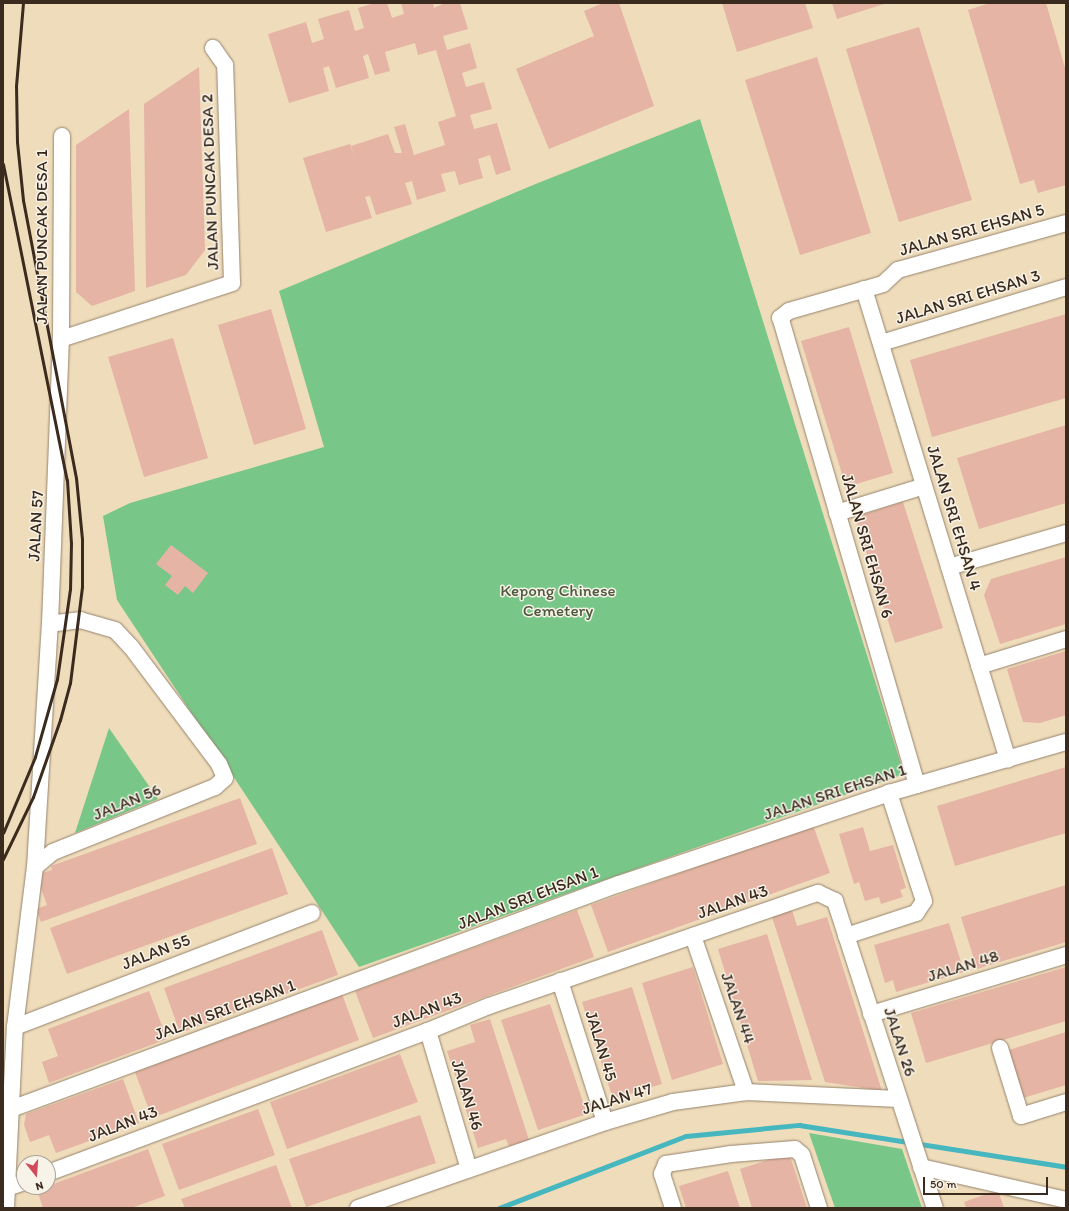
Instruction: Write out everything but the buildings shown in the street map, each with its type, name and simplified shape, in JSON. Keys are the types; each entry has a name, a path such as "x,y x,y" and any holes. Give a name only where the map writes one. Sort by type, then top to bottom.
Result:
{"street":[{"name":"JALAN PUNCAK DESA 2","path":"61,339 232,283 225,65 213,48"},
{"name":"JALAN PUNCAK DESA 1","path":"61,339 62,136"},
{"name":"JALAN SRI EHSAN 5","path":"780,318 789,311 883,284 898,270 1066,223"},
{"name":"JALAN SRI EHSAN 3","path":"881,343 1066,287"},
{"name":"JALAN SRI EHSAN 4","path":"864,289 1008,759"},
{"name":"JALAN SRI EHSAN 6","path":"780,318 917,785"},
{"name":"JALAN 57","path":"35,867 50,624 61,339"},
{"path":"837,513 924,486"},
{"path":"949,568 1066,533"},
{"name":"JALAN 56","path":"35,867 53,852 215,787 225,778 223,770 131,647 115,630 81,620 50,624"},
{"path":"979,666 1066,639"},
{"name":"JALAN SRI EHSAN 1","path":"11,1109 619,884 889,793 1066,742"},
{"path":"846,936 916,913 924,901 889,793"},
{"path":"6,1208 14,1027 35,867"},
{"name":"JALAN 26","path":"822,893 835,901 935,1208"},
{"name":"JALAN 43","path":"56,1170 428,1031 489,1006 822,893"},
{"name":"JALAN 55","path":"14,1027 312,913"},
{"name":"JALAN 44","path":"693,936 746,1092"},
{"name":"JALAN 48","path":"871,1014 1066,955"},
{"name":"JALAN 45","path":"560,981 604,1122"},
{"name":"JALAN 46","path":"428,1031 469,1169"},
{"path":"1000,1048 1021,1116 1066,1102"},
{"name":"JALAN 47","path":"358,1208 604,1122 673,1102 746,1092 901,1105"},
{"path":"673,1208 662,1174 666,1164 731,1154 795,1148 802,1155 819,1208"},
{"path":"920,1163 1066,1200"},
{"path":"7,1188 16,1185"}],"green space":[{"name":"Kepong Chinese Cemetery","path":"700,119 904,774 359,967 117,600 103,516 130,503 324,447 279,291 538,183"},
{"path":"109,728 158,799 75,833"},
{"path":"809,1133 902,1149 922,1208 835,1208"}],"waterway":[{"path":"499,1208 686,1136 799,1125 1066,1167"}],"railway":[{"path":"3,859 33,797 60,720 70,683 82,587 82,539 76,478 23,200 17,142 16,86 23,3"},
{"path":"3,164 67,480 71,543 70,589 57,679 35,757 3,833"}]}
